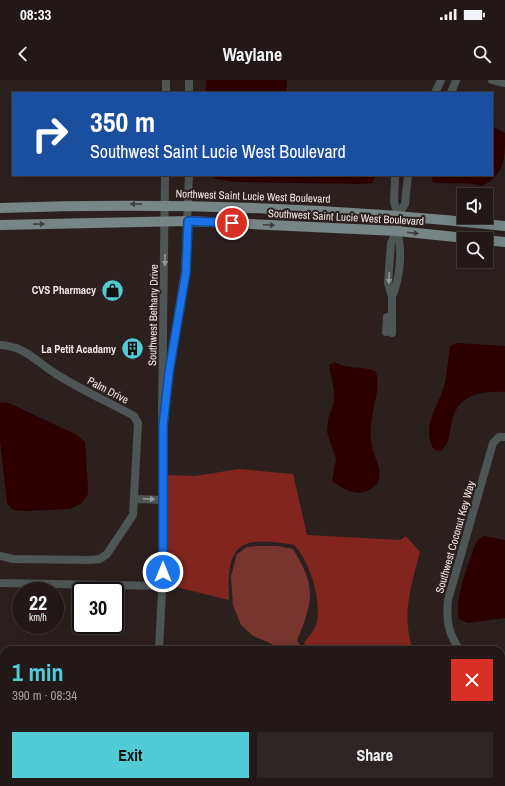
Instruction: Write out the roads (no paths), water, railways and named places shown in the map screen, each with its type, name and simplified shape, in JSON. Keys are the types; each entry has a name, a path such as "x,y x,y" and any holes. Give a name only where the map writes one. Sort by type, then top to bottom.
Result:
{"main road":[{"name":"Northwest Saint Lucie West Boulevard","path":"0,208 189,205 398,215 505,226"},
{"path":"0,211 25,207"},
{"name":"Southwest Saint Lucie West Boulevard","path":"0,225 188,221 397,231 457,237"},
{"path":"493,241 505,242"}],"street":[{"path":"166,80 166,92"},
{"path":"189,80 189,92"},
{"path":"435,92 441,80"},
{"path":"451,92 456,80"},
{"path":"492,80 505,83"},
{"name":"Southwest Bethany Drive","path":"159,646 163,586 165,176"},
{"name":"Southwest Bethany Drive","path":"163,426 169,372 186,272 189,176"},
{"path":"389,332 387,317 391,311 392,297 397,284 400,244 397,231 398,215 394,202 395,176"},
{"path":"398,215 405,204 408,176"},
{"name":"Palm Drive","path":"0,345 13,345 21,349 59,377 134,416 138,423 133,515 107,554 100,559 13,559 0,556"},
{"name":"Southwest Coconut Key Way","path":"458,646 449,632 446,619 448,600 493,443 499,438 505,437"},
{"path":"135,499 163,500"},
{"path":"0,584 163,586"}],"place":[{"name":"CVS Pharmacy","path":"112,290"},
{"name":"La Petit Acadamy","path":"132,349"}]}
